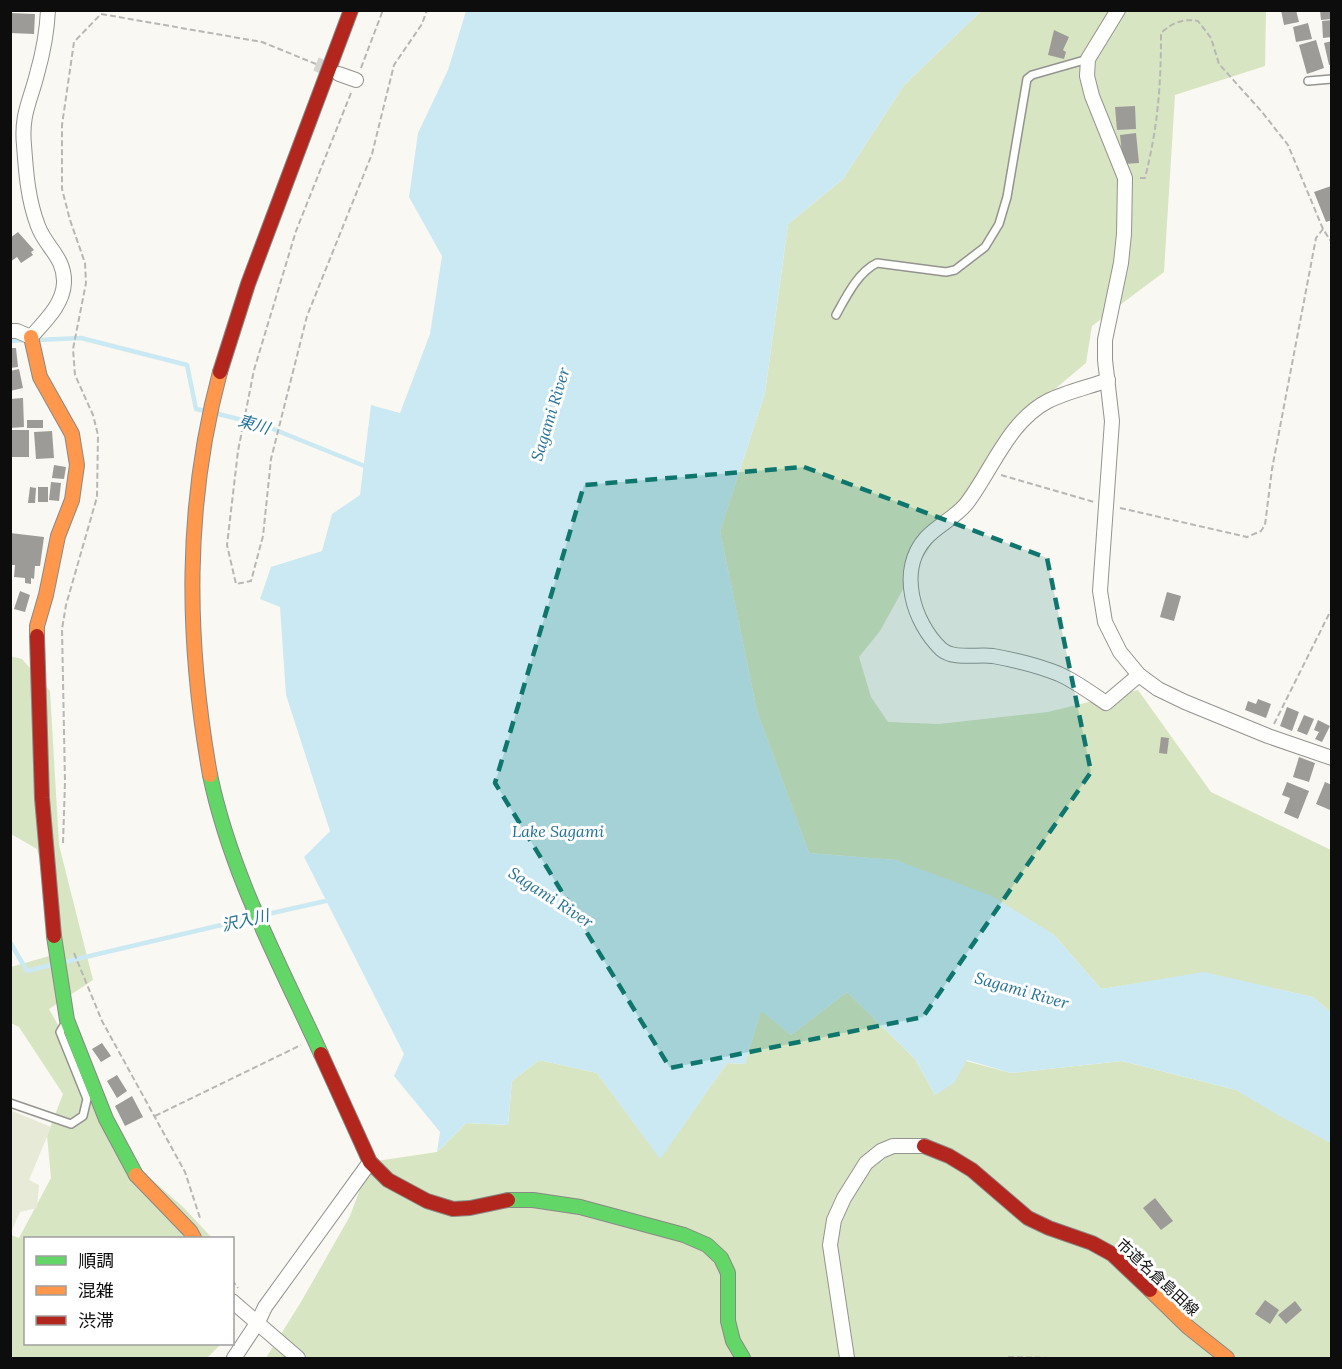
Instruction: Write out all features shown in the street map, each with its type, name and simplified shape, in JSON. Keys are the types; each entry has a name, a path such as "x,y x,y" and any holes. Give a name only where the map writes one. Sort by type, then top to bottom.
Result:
{"street":[{"path":"31,337 56,307 64,287 64,272 57,255 39,229 29,197 24,144 23,120 47,32 48,10"},
{"path":"351,10 250,277 210,412 196,490 190,558 194,668 206,749 226,836 254,911 285,982 314,1039 370,1162 379,1174 392,1184 439,1205 455,1209 467,1209 503,1201 531,1200 584,1207 702,1240 723,1260 730,1289 728,1320 736,1348 743,1359"},
{"path":"1118,10 1088,59 1087,76 1092,96 1125,178 1121,263 1105,340 1112,421 1100,591 1105,622 1119,652 1138,675 1158,689 1268,736 1332,758"},
{"path":"339,74 356,80"},
{"path":"10,332 17,331 31,337"},
{"path":"31,337 40,377 72,434 77,465 72,500 58,536 46,595 36,626 42,798 54,933 67,1020 106,1119 137,1176 190,1230 193,1237"},
{"path":"1108,380 1048,401 1023,421 955,517 926,538 917,550 910,571 909,584 926,631 942,651 950,654 992,656 1043,669 1061,675 1106,703 1138,675"},
{"name":"市道名倉島田線","path":"847,1359 830,1245 834,1221 848,1191 866,1163 881,1151 893,1146 924,1146 945,1153 986,1180 1026,1217 1051,1230 1095,1245 1112,1254 1177,1318 1227,1359"},
{"path":"234,1359 266,1307 370,1162"},
{"path":"234,1302 298,1359"}],"lane":[{"path":"836,315 848,293 871,266 877,263 946,272 955,270 985,247 999,224 1007,197 1027,79 1032,75 1088,59"},
{"path":"1308,81 1332,79"},
{"path":"10,1103 72,1124 83,1116 87,1099 60,1032 67,1020"}],"path":[{"path":"382,10 296,231 254,370 238,451 227,545 236,584 251,581 263,536 271,459 307,316 372,154 394,65 423,24 427,10"},
{"path":"63,843 65,782 62,629 66,605 97,497 98,435 93,415 75,375 73,350 86,283 85,263 62,189 62,125 74,42 101,14 262,42 316,64"},
{"path":"1125,178 1145,178 1148,168 1155,136 1161,84 1161,33 1169,25 1178,21 1188,19 1198,21 1211,38 1219,64 1288,145 1323,229 1332,243"},
{"path":"990,470 1008,478 1105,505 1247,537 1261,531 1265,525 1272,469 1316,238 1323,229"},
{"path":"1268,736 1332,609"},
{"path":"72,948 84,982 102,1021 185,1173 201,1220"},
{"path":"154,1116 314,1039"},
{"path":"1008,1359 1010,1357 1052,1359"}],"highlighted area":[{"path":"804,467 1047,558 1091,772 923,1017 670,1068 495,783 584,485"}],"green space":[{"path":"981,11 1266,11 1265,66 1175,95 1164,272 1092,326 1086,363 1019,419 912,573 880,631 859,657 871,697 888,722 939,724 1048,712 1138,690 1211,792 1331,850 1331,1013 1313,997 1204,973 1101,989 1053,934 896,860 809,853 757,711 720,531 765,393 788,224 843,179 904,85"},
{"path":"10,656 22,659 50,691 59,845 93,980 49,1009 140,1169 184,1208 211,1237 24,1237 24,1345 220,1345 207,1358 11,1358 11,1235 19,1238 51,1178 47,1136 63,1094 19,1027 11,1023 11,967 63,952 37,849 11,834"},
{"path":"847,992 915,1059 935,1095 955,1058 1011,1073 1122,1061 1236,1090 1331,1143 1331,1358 266,1358 350,1216 370,1162 437,1152 466,1123 508,1125 512,1081 539,1060 597,1073 660,1158 727,1063 745,1064 761,1010 791,1035"},
{"path":"10,1110 51,1127 29,1180 39,1185 37,1208 20,1212 12,1230 10,1229"}],"water":[{"name":"Lake Sagami","path":"466,11 981,11 904,85 843,179 788,224 765,393 720,531 757,711 809,853 896,860 992,896 1053,934 1101,989 1204,972 1313,997 1331,1013 1331,1143 1236,1090 1122,1061 1011,1073 967,1060 954,1083 935,1095 915,1059 847,992 791,1035 761,1011 745,1064 727,1063 660,1159 597,1073 539,1060 512,1081 508,1125 466,1123 437,1152 440,1132 394,1076 404,1054 304,857 330,831 286,695 280,607 260,599 271,567 322,551 332,514 360,495 371,405 400,413 430,334 442,256 409,197 418,133 448,70"}],"building":[{"path":"1281,10 1296,10 1299,22 1284,25"},
{"path":"1320,10 1332,10 1332,19 1321,20"},
{"path":"10,13 35,14 34,34 10,33"},
{"path":"1332,20 1332,37 1323,38 1322,21"},
{"path":"1308,23 1312,39 1296,42 1293,27"},
{"path":"1054,30 1069,37 1063,50 1066,52 1064,59 1048,55"},
{"path":"1316,40 1324,68 1307,74 1299,45"},
{"path":"1332,41 1332,64 1329,65 1324,43"},
{"path":"1135,106 1136,129 1117,130 1115,107"},
{"path":"1136,133 1139,163 1123,164 1120,135"},
{"path":"1331,186 1332,220 1326,222 1314,192"},
{"path":"18,232 34,250 31,252 33,255 21,263 17,257 10,262 10,238"},
{"path":"10,348 16,348 18,367 10,368"},
{"path":"19,369 23,388 10,391 10,371"},
{"path":"23,398 24,427 10,428 10,399"},
{"path":"27,420 43,420 43,428 27,428"},
{"path":"10,430 29,430 29,457 10,457"},
{"path":"52,431 54,458 36,459 34,432"},
{"path":"54,465 66,467 64,479 52,478"},
{"path":"51,482 61,483 59,501 49,500"},
{"path":"30,487 36,488 35,503 28,503"},
{"path":"38,487 48,487 48,502 38,502"},
{"path":"10,533 44,537 40,566 35,566 34,579 31,578 31,584 25,583 25,578 14,577 15,565 10,565"},
{"path":"20,591 30,595 25,612 14,609"},
{"path":"1167,592 1181,596 1174,621 1160,617"},
{"path":"1258,699 1271,704 1266,718 1245,710 1248,701 1256,704"},
{"path":"1287,707 1299,712 1292,731 1280,726"},
{"path":"1304,715 1314,719 1307,735 1297,731"},
{"path":"1318,720 1330,726 1322,742 1315,739 1319,732 1314,730"},
{"path":"1161,737 1169,738 1167,754 1159,753"},
{"path":"1299,757 1315,763 1309,782 1293,777"},
{"path":"1287,782 1309,791 1298,819 1284,813 1290,798 1282,795"},
{"path":"1325,782 1332,785 1330,810 1316,804"},
{"path":"102,1043 111,1056 101,1062 92,1049"},
{"path":"117,1075 127,1091 117,1098 107,1081"},
{"path":"132,1096 143,1117 125,1126 115,1106"},
{"path":"1155,1198 1173,1221 1161,1230 1143,1208"},
{"path":"1265,1300 1279,1310 1270,1324 1255,1314"},
{"path":"1295,1301 1302,1310 1286,1324 1278,1315"}],"waterway":[{"name":"東川","path":"37,340 81,338 187,365 196,409 206,411"},
{"name":"東川","path":"10,341 26,340"},
{"name":"東川","path":"214,413 263,425 367,467"},
{"name":"沢入川","path":"259,916 330,900"},
{"name":"沢入川","path":"64,962 251,918"},
{"name":"沢入川","path":"10,942 27,971 55,964"}],"tunnel":[{"path":"316,64 337,73"}],"traffic: fast":[{"path":"210,775 219,812 243,883 321,1054"},
{"path":"54,936 67,1020 106,1119 136,1175"},
{"path":"508,1200 533,1200 580,1207 684,1235 707,1245 721,1258 728,1273 728,1321 733,1341 743,1358"}],"traffic: slow":[{"path":"31,337 40,377 72,434 77,465 72,500 58,536 37,626 37,636"},
{"path":"210,775 196,674 192,573 200,473 208,422 220,372"},
{"path":"136,1175 193,1237"},
{"path":"1150,1290 1188,1327 1227,1358"}],"traffic: jam":[{"path":"220,372 248,284 351,10"},
{"path":"37,636 42,798 54,936"},
{"path":"321,1054 370,1162 388,1180 427,1201 453,1209 508,1200"},
{"path":"924,1146 949,1156 972,1170 1028,1218 1092,1243 1112,1254 1150,1290"}],"water label":[{"name":"Sagami River","path":"550,414"},
{"name":"Sagami River","path":"551,897"},
{"name":"Sagami River","path":"1022,990"}]}
